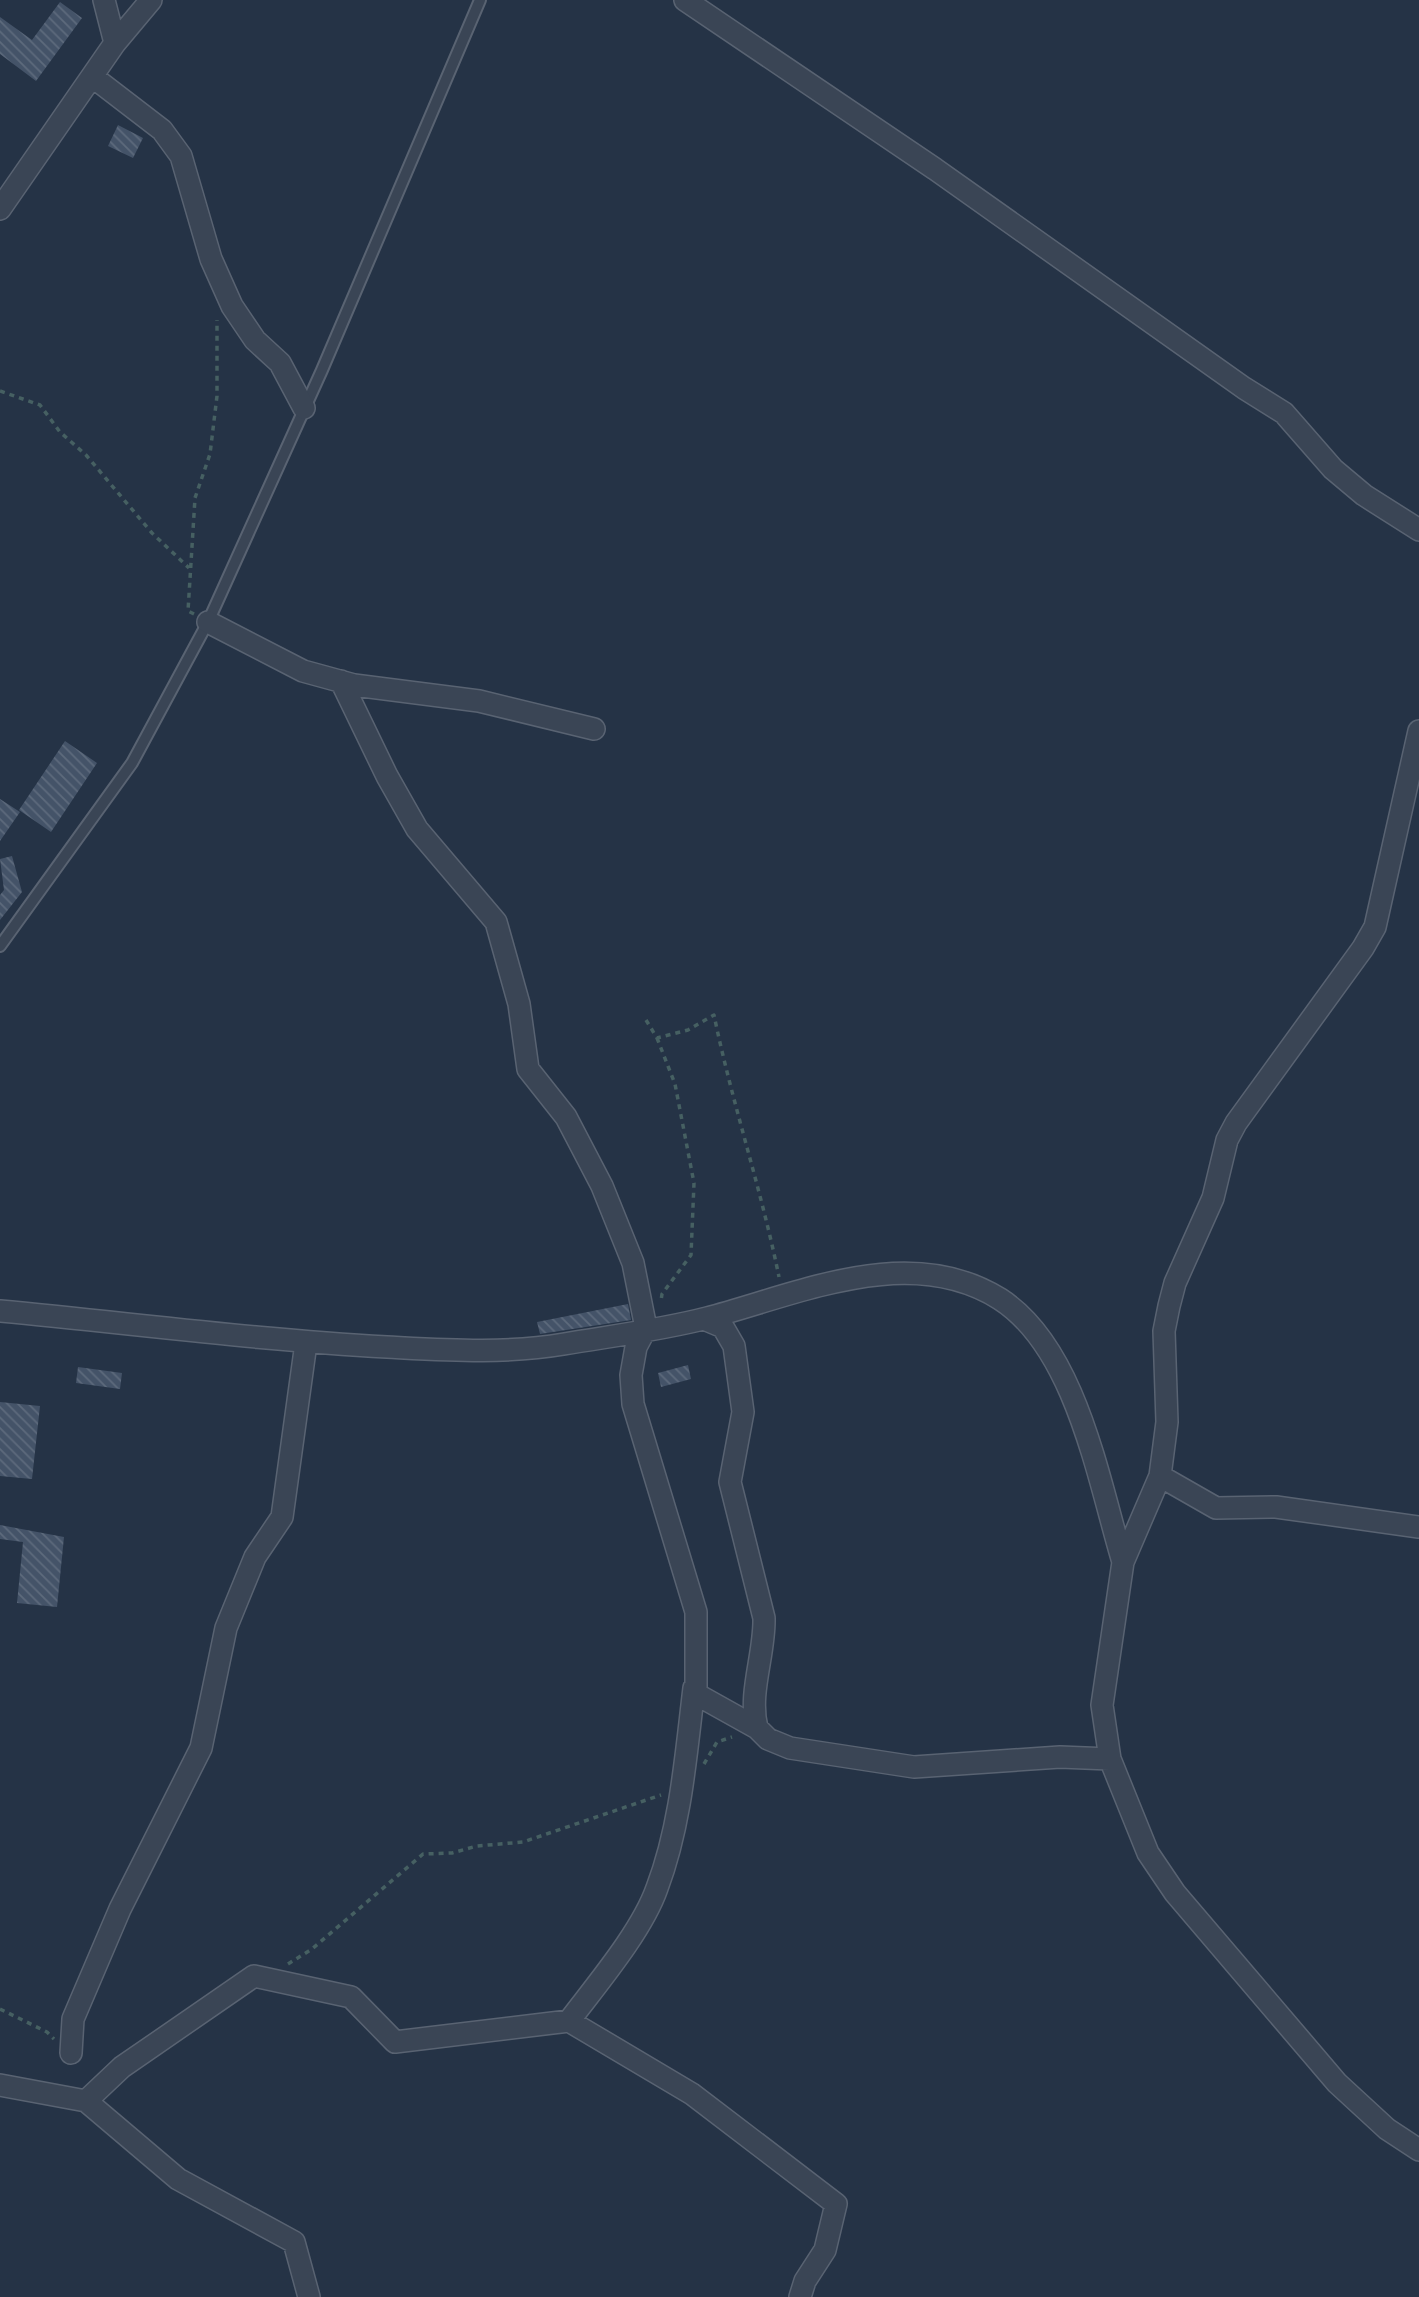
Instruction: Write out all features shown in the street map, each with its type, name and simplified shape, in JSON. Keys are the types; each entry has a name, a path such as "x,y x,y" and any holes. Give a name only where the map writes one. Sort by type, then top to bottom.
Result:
{"street":[{"path":"104,0 115,43"},
{"path":"0,209 115,43 151,0"},
{"path":"685,0 935,169 1244,388 1270,402 1333,470 1364,495 1419,530"},
{"path":"93,77 162,130 181,156 211,259 232,306 255,340 280,363 304,408"},
{"path":"208,622 303,671 341,681 479,702 594,729"},
{"path":"341,681 387,776 417,829 496,922 519,1004 528,1069 566,1117 602,1186 633,1264 652,1327"},
{"path":"1419,731 1375,927 1363,948 1236,1123 1227,1140 1213,1198 1175,1283 1164,1331 1167,1422 1160,1476 1122,1562 1102,1705 1110,1759 1148,1853 1175,1893 1337,2083 1387,2129 1419,2150"},
{"path":"0,1311 306,1343 504,1352 704,1319 873,1274 914,1273 947,1278 1000,1299 1042,1337 1060,1368 1079,1417 1122,1562"},
{"path":"704,1319 723,1327 730,1336 742,1394 743,1412 730,1482 764,1618 753,1713 757,1728"},
{"path":"569,2021 620,1954 657,1889 682,1783 694,1688 698,1630 696,1612 633,1404 631,1375 636,1347 652,1327"},
{"path":"71,2053 73,2019 115,1921 201,1748 226,1628 255,1557 282,1517 306,1343"},
{"path":"1160,1476 1216,1508 1276,1507 1419,1527"},
{"path":"694,1688 700,1698 757,1728 768,1739 790,1748 914,1767 1060,1757 1110,1759"},
{"path":"86,2101 122,2067 254,1976 351,1997 395,2042 569,2021 692,2094 836,2204 825,2250 805,2281 800,2297"},
{"path":"0,2085 86,2101 178,2179 295,2242 309,2297"}],"lane":[{"path":"0,946 132,763 208,622 304,408 480,0"}],"path":[{"path":"208,622 188,611 189,568 195,498 209,454 217,396 217,311"},
{"path":"0,391 40,405 60,432 86,455 152,533 189,568"},
{"path":"656,1038 688,1030 715,1015 727,1078 751,1156 783,1296"},
{"path":"646,1020 656,1038 678,1095 694,1183 691,1255 662,1294 652,1327"},
{"path":"265,1979 312,1949 423,1853 452,1853 477,1846 523,1842 655,1798 682,1783 707,1762 717,1742 757,1728"}],"building":[{"path":"60,2 82,18 36,81 0,54 0,17 32,40"},
{"path":"118,125 143,138 133,158 108,146"},
{"path":"65,741 97,763 51,832 19,810"},
{"path":"0,799 20,812 0,841"},
{"path":"12,856 22,892 0,920 0,895 4,890 0,859"},
{"path":"628,1304 631,1320 540,1334 537,1322"},
{"path":"688,1365 691,1379 661,1387 658,1373"},
{"path":"78,1367 122,1373 120,1389 76,1383"},
{"path":"0,1402 40,1406 32,1479 0,1476"},
{"path":"0,1525 64,1537 57,1607 17,1603 23,1542 0,1539"}]}
